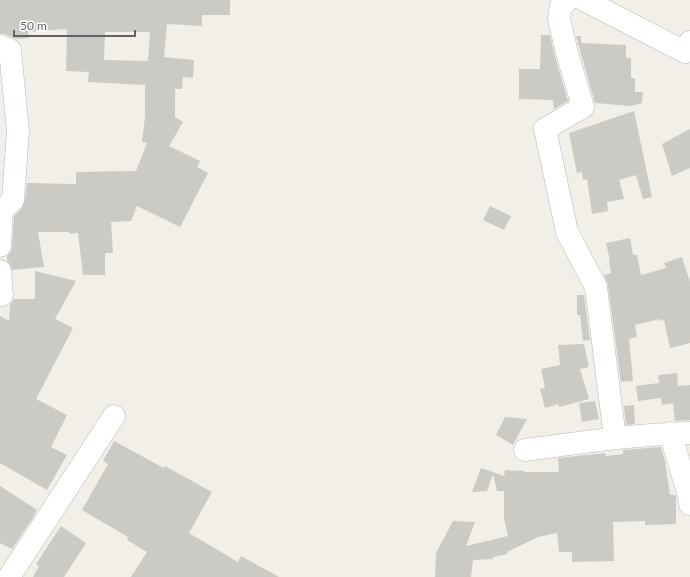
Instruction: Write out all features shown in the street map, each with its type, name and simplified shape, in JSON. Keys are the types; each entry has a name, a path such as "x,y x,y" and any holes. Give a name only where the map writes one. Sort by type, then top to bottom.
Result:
{"street":[{"path":"568,0 561,6 559,19 567,53 583,107 545,129 567,232 596,287 615,438"},
{"path":"584,0 685,52 690,42"},
{"path":"0,46 10,50 18,131 13,200 2,210 0,246"},
{"path":"0,271 2,295"},
{"path":"9,577 114,416"},
{"path":"525,450 615,438 680,433 690,504"}],"building":[{"path":"0,0 230,0 230,15 202,15 202,26 167,24 164,57 194,60 193,78 183,77 182,89 175,89 175,117 183,122 169,146 200,161 197,167 208,173 180,227 137,206 131,221 111,222 113,253 105,253 105,275 83,275 78,233 69,234 69,232 38,232 44,267 12,270 7,261 7,256 11,252 12,247 14,216 21,209 25,201 27,183 76,184 76,172 136,171 147,143 142,142 145,117 145,85 88,82 89,72 66,71 67,29 28,32 29,38 16,39 5,34 0,34","holes":["105,32 150,32 148,61 104,60"]},
{"path":"541,35 550,35 568,101 554,109 553,100 519,99 519,69 540,69"},
{"path":"576,36 581,36 581,43 626,45 626,58 631,58 631,78 635,78 635,92 643,92 642,103 631,106 595,103"},
{"path":"634,111 652,197 643,199 636,175 619,180 624,199 607,202 608,211 592,214 587,179 583,180 582,172 577,173 569,133"},
{"path":"690,129 690,168 672,176 662,144"},
{"path":"490,206 511,216 504,230 483,220"},
{"path":"630,238 633,255 637,255 641,275 666,268 664,263 682,257 690,282 690,343 670,348 664,320 660,321 660,319 635,325 637,337 629,339 633,381 621,382 608,285 604,275 611,273 606,243"},
{"path":"35,271 76,281 55,319 73,328 36,399 67,415 51,447 67,455 47,490 0,463 0,316 9,321 10,305 14,299 35,299"},
{"path":"577,295 584,295 590,340 583,341 580,315 577,315"},
{"path":"584,344 589,367 580,369 589,399 559,407 558,404 545,408 540,389 545,388 541,369 560,365 558,345"},
{"path":"677,373 678,386 690,385 690,420 675,421 673,403 662,405 661,398 638,401 636,386 659,383 658,375"},
{"path":"595,401 599,419 582,422 579,403"},
{"path":"634,405 635,424 626,425 624,406"},
{"path":"505,417 527,419 513,445 496,435"},
{"path":"114,441 164,468 165,466 212,492 189,533 238,562 241,556 279,577 131,577 147,552 127,540 128,537 82,510 108,464 103,461"},
{"path":"661,447 665,461 670,495 676,495 676,524 645,525 645,521 613,522 614,561 572,562 572,552 559,552 557,533 538,537 507,552 508,554 493,557 493,559 473,560 471,577 435,577 436,553 453,521 475,522 466,546 508,536 504,518 504,491 497,491 493,474 487,491 472,492 481,468 504,476 505,470 524,472 559,472 558,458 605,453 606,456 623,454 623,450"},
{"path":"0,486 37,510 12,549 0,543"},
{"path":"61,526 86,543 64,577 33,577 39,566 36,564"}]}
